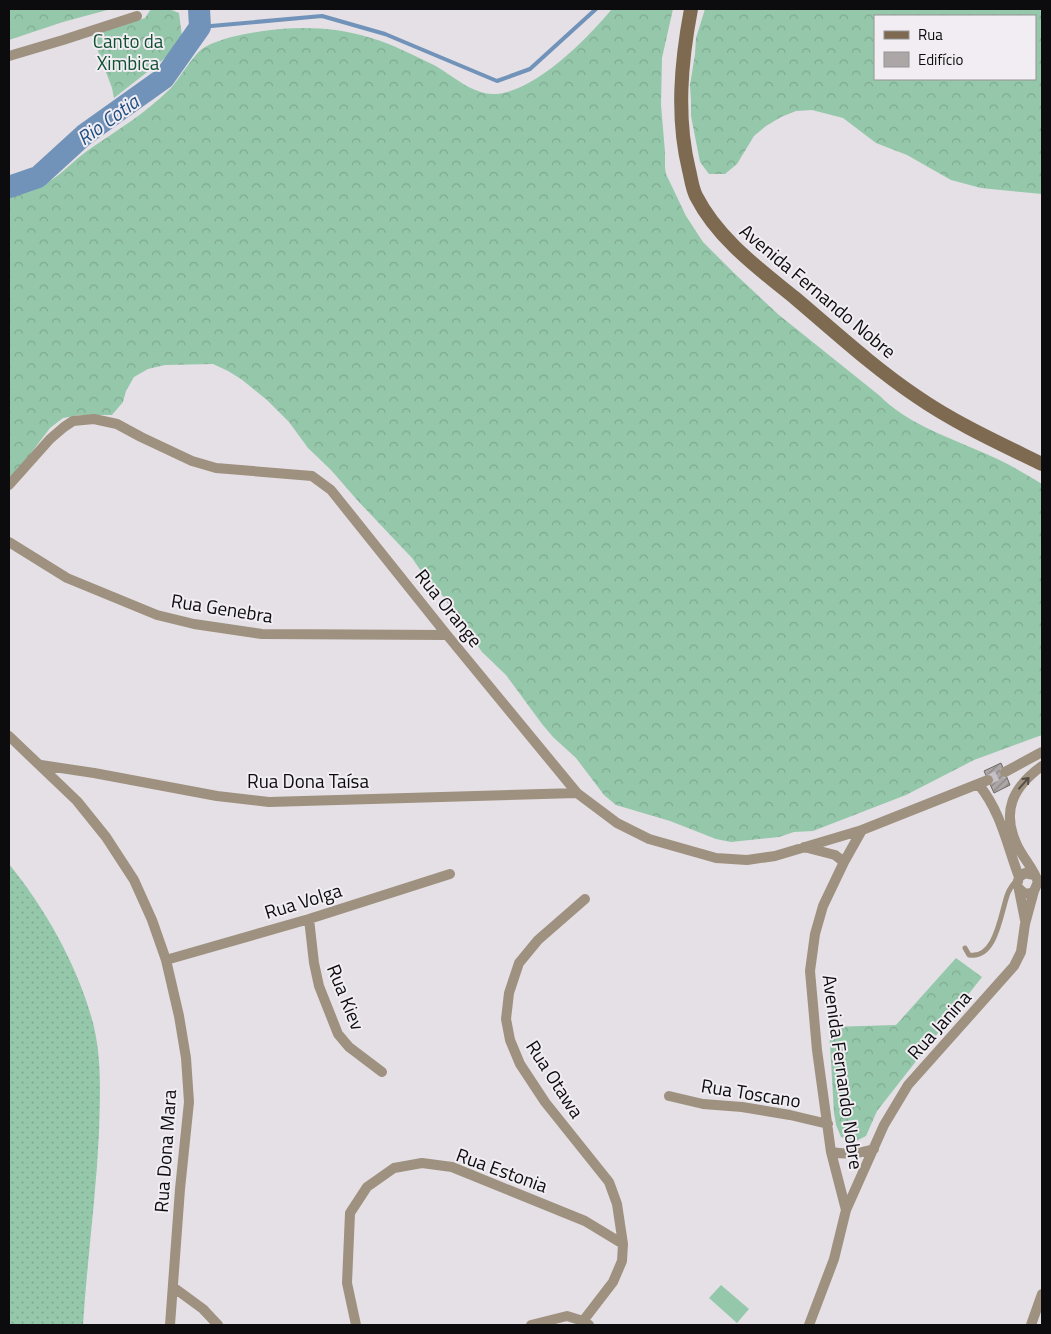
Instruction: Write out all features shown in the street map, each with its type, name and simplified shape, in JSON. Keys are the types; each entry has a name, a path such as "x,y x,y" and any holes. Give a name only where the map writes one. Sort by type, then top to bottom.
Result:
{"main road":[{"name":"Avenida Fernando Nobre","path":"691,9 686,33 680,94 684,148 695,194 713,224 737,251 915,396 970,428 1042,464"}],"street":[{"path":"9,56 136,16"},
{"name":"Rua Orange","path":"9,485 50,439 73,421 94,419 117,424 192,461 216,468 312,476 332,490 447,635 577,793 617,823 649,838 716,858 747,860 776,856 862,830"},
{"name":"Rua Genebra","path":"9,542 67,578 158,615 194,624 270,634 447,635"},
{"name":"Rua Dona Mara","path":"9,736 77,801 106,837 134,880 152,920 166,960 179,1016 186,1058 189,1102 180,1189 170,1325"},
{"path":"1005,772 1042,752"},
{"name":"Rua Dona Taísa","path":"41,765 217,796 269,802 577,793"},
{"path":"1038,884 1016,844 1008,817 1016,792 1024,781 1042,766"},
{"name":"Rua Janina","path":"862,830 983,783 1001,823 1018,882 1025,924"},
{"name":"Avenida Fernando Nobre","path":"808,1324 834,1259 846,1210 831,1152 817,1050 810,971 815,934 823,906 862,830"},
{"path":"803,847 835,855 844,862"},
{"path":"1025,873 1038,884 1028,894 1018,882 1025,873"},
{"name":"Rua Volga","path":"166,960 309,919 450,874"},
{"name":"Rua Janina","path":"846,1210 884,1125 908,1085 1014,966 1020,952 1025,924 1038,884"},
{"name":"Rua Otawa","path":"584,899 538,940 519,963 509,993 506,1019 510,1040 520,1064 545,1102 609,1182 617,1204 623,1244 622,1262 613,1282 586,1323"},
{"name":"Rua Kiev","path":"309,919 314,963 319,986 338,1034 349,1047 382,1072"},
{"name":"Rua Toscano","path":"669,1096 703,1104 742,1107 790,1115 828,1124"},
{"path":"831,1152 861,1154 874,1149"},
{"name":"Rua Estonia","path":"356,1325 347,1283 350,1213 367,1187 394,1168 422,1163 452,1168 585,1221 623,1244"},
{"path":"173,1287 203,1309 218,1325"},
{"path":"1031,1325 1042,1294"},
{"path":"532,1325 566,1316 586,1323"}],"lane":[{"path":"965,948 969,955 974,956 980,954 989,945 996,933 1008,893 1018,882"}],"green space":[{"path":"9,9 111,9 63,22 9,40"},
{"name":"Canto da Ximbica","path":"151,9 169,9 179,13 183,44 114,98 92,35 145,18"},
{"path":"612,9 673,9 662,58 661,105 665,168 686,216 703,242 779,315 902,414 926,428 1002,461 1042,484 1042,735 974,760 906,795 813,831 794,832 779,837 731,842 716,839 670,821 616,805 604,795 576,758 542,724 506,675 482,652 442,595 412,558 331,470 308,448 289,422 267,400 241,379 213,364 165,365 148,369 134,377 126,391 123,402 112,415 80,415 63,418 50,428 9,482 9,195 34,188 53,179 82,155 151,106 171,88 201,50 226,39 255,32 290,28 317,28 358,34 395,47 434,65 471,88 495,94 511,91 527,84 560,62"},
{"path":"705,9 1042,9 1042,194 981,188 951,180 907,155 876,143 843,118 812,110 796,111 766,126 754,136 737,164 725,174 709,174 700,162 691,116 690,85 696,38"},
{"path":"9,864 36,900 71,962 88,1005 97,1040 100,1080 99,1133 83,1325 9,1325"},
{"path":"956,958 982,977 877,1111 866,1136 854,1142 841,1137 834,1113 829,1027 896,1025"},
{"path":"721,1285 749,1309 737,1323 709,1298"}],"building":[{"path":"1001,763 1010,785 994,793 984,771"}],"waterway":[{"name":"Rio Cotia","path":"9,187 38,177 84,135 164,78 200,27 199,9"},
{"path":"200,27 322,16 385,34 497,81 530,69 596,9"}],"tunnel":[{"path":"988,780 1005,772"}]}
